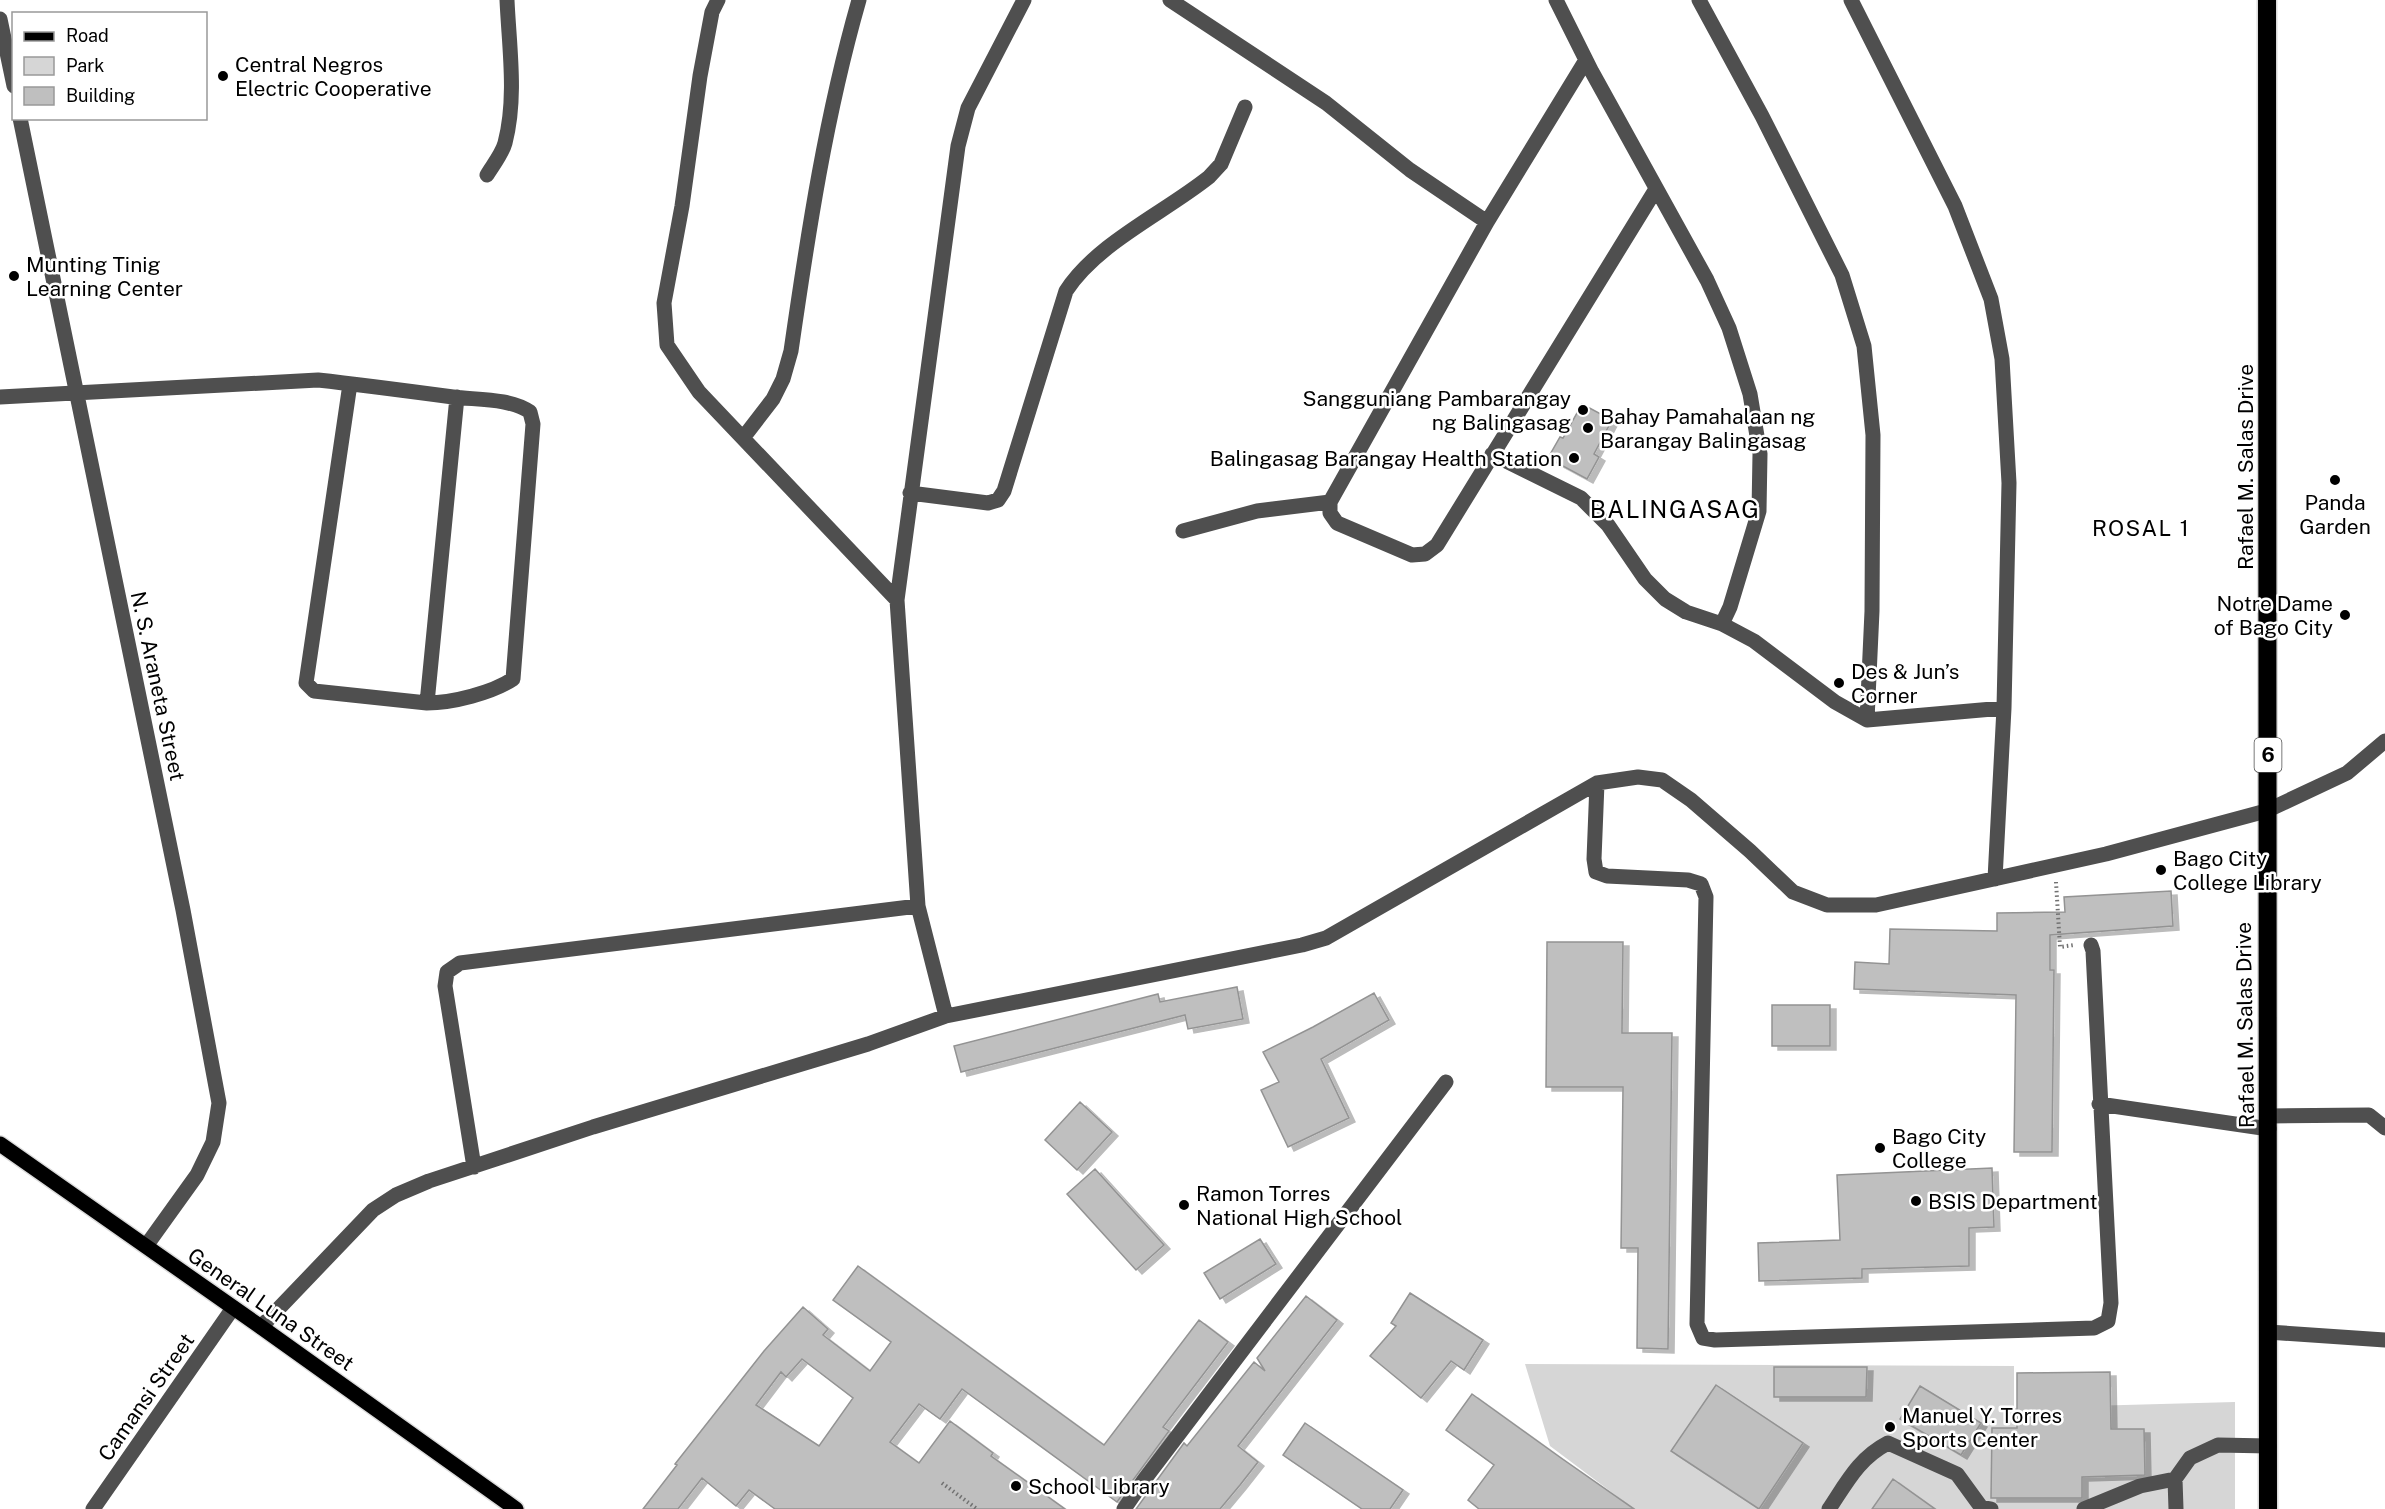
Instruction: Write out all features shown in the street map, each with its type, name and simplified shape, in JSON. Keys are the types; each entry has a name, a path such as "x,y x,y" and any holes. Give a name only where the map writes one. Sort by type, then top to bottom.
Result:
{"highway":[{"name":"Rafael M. Salas Drive","path":"2267,0 2268,1509"}],"main road":[{"name":"General Luna Street","path":"0,1144 516,1509"}],"street":[{"path":"487,175 505,145 509,119 511,91 507,0"},
{"path":"718,0 712,12 704,54 682,206 664,303 667,345 699,392 897,600"},
{"path":"742,438 773,399 791,351 825,139 859,0"},
{"path":"946,1016 918,906 897,600 958,146 968,108 1024,0"},
{"path":"1170,0 1326,103 1410,170 1486,222"},
{"path":"1556,0 1586,60 1707,280 1728,328 1750,394 1760,454 1759,511 1730,607 1722,624"},
{"path":"1699,0 1762,116 1842,275 1864,346 1872,435 1872,611 1867,720"},
{"path":"1851,0 1955,206 1991,299 2002,359 2009,483 2004,708 1995,879"},
{"path":"0,19 12,76"},
{"path":"1586,60 1486,222 1330,502 1330,513 1338,523 1412,555 1425,554 1437,545 1656,189"},
{"path":"910,493 988,503 998,500 1004,491 1066,291 1078,272 1102,252 1209,177 1221,164 1245,107"},
{"name":"N. S. Araneta Street","path":"20,120 183,910 219,1103 213,1142 197,1176 146,1246"},
{"path":"0,397 298,380 350,384 520,405 530,412 533,424 515,670 513,679 502,686 442,703 427,703 314,691 306,683 350,384"},
{"path":"427,703 458,397"},
{"path":"1492,454 1581,498 1608,525 1645,579 1665,599 1686,612 1722,624 1754,641 1835,702 1867,720 2004,708"},
{"path":"1183,531 1268,509 1330,502"},
{"path":"261,1327 373,1210 407,1190 429,1181 594,1127 868,1044 946,1016 1326,938 1597,783 1638,777 1662,780 1691,800 1793,892 1827,905 1876,905 2055,866 2266,811 2347,773 2385,741"},
{"path":"1597,783 1594,859 1596,872 1607,876 1688,880 1701,884 1706,897 1697,1324 1703,1338 1715,1340 2094,1328 2108,1321 2111,1303 2091,945"},
{"path":"474,1167 445,986 447,972 460,963 918,906"},
{"path":"1124,1509 1151,1470 1446,1082"},
{"path":"2099,1104 2269,1122 2369,1115 2385,1128"},
{"name":"Camansi Street","path":"93,1509 232,1308"},
{"path":"2268,1332 2385,1340"},
{"path":"1829,1509 1862,1460 1888,1443 1957,1474 1981,1507 1991,1509"},
{"path":"2176,1509 2175,1479 2190,1458 2218,1445 2269,1446"},
{"path":"2084,1509 2140,1486 2175,1479"}],"path":[{"path":"2055,866 2060,947 2091,945"},
{"path":"942,1483 977,1509"}],"green space":[{"name":"Manuel Y. Torres Sports Center","path":"1525,1364 2014,1366 2014,1408 2235,1402 2235,1509 1634,1509 1550,1446"}],"building":[{"path":"1582,404 1612,420 1594,454 1599,457 1587,479 1548,458 1560,437 1563,438"},
{"path":"2171,891 2173,926 2050,935 2050,970 2054,970 2052,1152 2014,1152 2016,995 1854,989 1855,962 1889,964 1890,929 1997,931 1997,913 2065,912 2064,897"},
{"path":"1547,942 1623,942 1622,1033 1672,1033 1668,1349 1637,1348 1638,1248 1621,1248 1623,1087 1546,1087"},
{"path":"1237,987 1243,1019 1188,1029 1185,1015 961,1072 954,1046 1158,994 1160,1002"},
{"path":"1374,993 1389,1020 1321,1059 1349,1118 1288,1147 1261,1090 1279,1082 1263,1052"},
{"path":"1772,1005 1830,1005 1830,1046 1772,1046"},
{"path":"1080,1102 1112,1132 1077,1170 1045,1140"},
{"path":"1992,1168 1994,1227 1969,1228 1969,1266 1862,1269 1862,1278 1759,1281 1758,1243 1840,1240 1837,1175"},
{"path":"1095,1169 1164,1245 1136,1270 1067,1194"},
{"path":"1260,1239 1276,1264 1220,1299 1204,1273"},
{"path":"858,1266 1104,1445 1199,1320 1228,1342 1163,1427 1169,1431 1117,1502 962,1389 940,1419 919,1404 890,1442 919,1463 950,1421 993,1453 991,1456 1065,1509 775,1509 749,1490 736,1506 702,1478 678,1509 643,1509 677,1465 675,1464 764,1351 803,1307 828,1329 823,1335 870,1371 891,1342 833,1300","holes":["802,1359 853,1398 819,1446 756,1405 781,1372 786,1377"]},
{"path":"1410,1293 1483,1340 1464,1370 1451,1361 1421,1398 1370,1356 1396,1326 1391,1323"},
{"path":"1306,1296 1337,1320 1238,1446 1258,1462 1240,1485 1220,1509 1136,1509 1184,1443 1187,1446 1254,1362 1265,1371 1257,1358"},
{"path":"1774,1367 1867,1367 1866,1397 1774,1397"},
{"path":"2110,1372 2111,1429 2144,1429 2145,1475 2082,1477 2082,1498 1991,1498 1992,1428 2017,1428 2017,1373"},
{"path":"1716,1385 1803,1443 1759,1509 1671,1451"},
{"path":"1920,1386 1981,1423 1961,1455 1900,1419"},
{"path":"1472,1394 1634,1509 1479,1509 1468,1500 1494,1465 1446,1430"},
{"path":"1305,1423 1403,1490 1390,1509 1362,1509 1283,1455"},
{"path":"1893,1479 1935,1509 1872,1509"}],"place":[{"name":"Central Negros Electric Cooperative","path":"223,76"},
{"name":"Munting Tinig Learning Center","path":"14,276"},
{"name":"Sangguniang Pambarangay ng Balingasag","path":"1583,410"},
{"name":"Bahay Pamahalaan ng Barangay Balingasag","path":"1588,428"},
{"name":"Balingasag Barangay Health Station","path":"1574,458"},
{"name":"Panda Garden","path":"2335,480"},
{"name":"Notre Dame of Bago City","path":"2345,615"},
{"name":"Des & Jun’s Corner","path":"1839,683"},
{"name":"Bago City College Library","path":"2161,870"},
{"name":"Bago City College","path":"1880,1148"},
{"name":"BSIS Department","path":"1916,1201"},
{"name":"Ramon Torres National High School","path":"1184,1205"},
{"name":"Manuel Y. Torres Sports Center","path":"1890,1427"},
{"name":"School Library","path":"1016,1486"}],"district":[{"name":"BALINGASAG","path":"1675,509"},
{"name":"ROSAL 1","path":"2141,528"}]}
